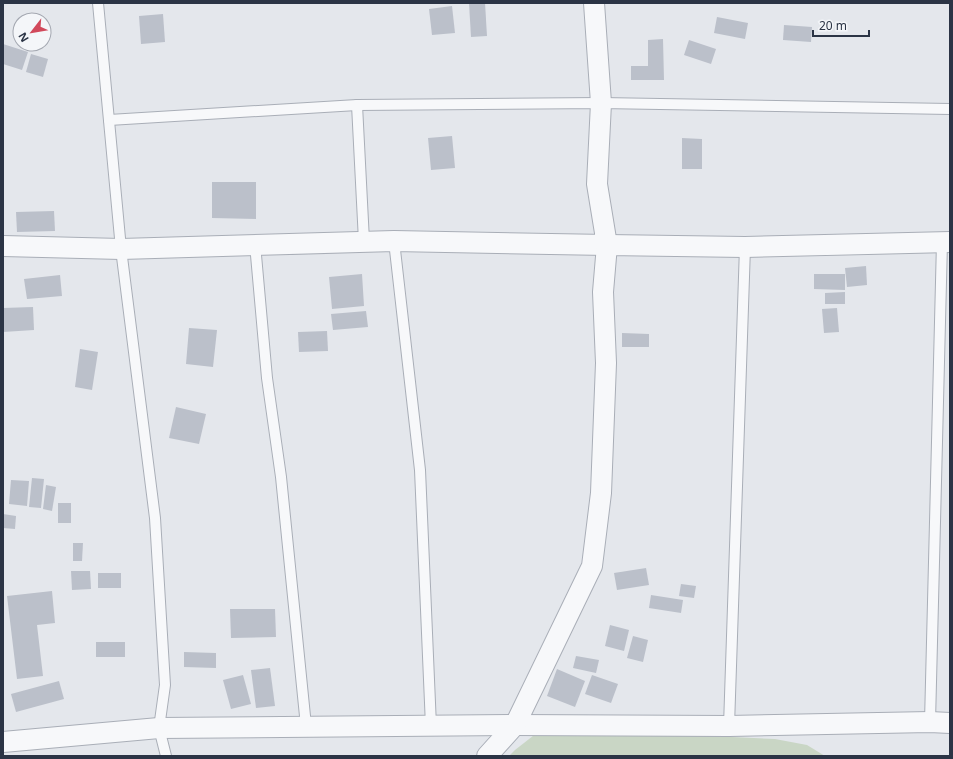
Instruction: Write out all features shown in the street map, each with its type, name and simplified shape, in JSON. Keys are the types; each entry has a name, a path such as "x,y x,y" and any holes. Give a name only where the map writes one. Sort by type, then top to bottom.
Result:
{"street":[{"path":"487,756 515,725 592,566 601,493 606,363 603,292 607,245 597,184 601,103 594,3"},
{"path":"3,246 121,249 394,241 745,247 946,242"},
{"path":"3,742 159,728 515,725 729,726 930,722 950,723"}],"lane":[{"path":"98,3 121,249 155,518 165,685 159,728 166,756"},
{"path":"109,120 357,105 601,103 950,109"},
{"path":"357,105 364,241"},
{"path":"394,241 420,470 431,726"},
{"path":"930,722 946,242"},
{"path":"255,244 267,378 281,477 306,726"},
{"path":"729,726 745,247"}],"green space":[{"path":"538,732 647,733 775,739 807,745 825,756 509,756"}],"building":[{"path":"469,3 485,3 487,36 471,37"},
{"path":"452,6 455,33 432,35 429,9"},
{"path":"163,14 165,42 141,44 139,16"},
{"path":"717,17 748,23 745,39 714,33"},
{"path":"784,25 812,27 811,42 783,40"},
{"path":"663,39 664,80 631,80 631,66 648,66 648,40"},
{"path":"689,40 716,49 711,64 684,55"},
{"path":"3,44 12,47 12,52 28,52 22,70 3,64"},
{"path":"31,54 48,59 43,77 26,72"},
{"path":"452,136 455,168 431,170 428,138"},
{"path":"682,138 702,139 702,169 682,169"},
{"path":"212,182 256,182 256,219 212,218"},
{"path":"54,211 55,231 17,232 16,212"},
{"path":"866,266 867,285 847,287 845,268"},
{"path":"362,274 364,306 332,309 329,277"},
{"path":"814,274 845,274 845,290 814,289"},
{"path":"60,275 62,296 27,299 24,279"},
{"path":"845,292 845,304 825,304 825,293"},
{"path":"33,307 34,330 3,332 3,308"},
{"path":"837,308 839,332 824,333 822,309"},
{"path":"366,311 368,327 333,330 331,314"},
{"path":"189,328 217,330 213,367 186,364"},
{"path":"327,331 328,351 299,352 298,332"},
{"path":"622,333 649,334 649,347 622,347"},
{"path":"80,349 98,352 92,390 75,387"},
{"path":"176,407 206,414 199,444 169,438"},
{"path":"32,478 44,479 41,508 29,507"},
{"path":"11,480 29,481 27,506 9,504"},
{"path":"46,485 56,487 52,511 43,509"},
{"path":"58,503 71,503 71,523 58,523"},
{"path":"3,514 16,516 15,529 3,528"},
{"path":"73,543 83,543 82,561 73,561"},
{"path":"646,568 649,585 617,590 614,573"},
{"path":"71,571 90,571 91,589 72,590"},
{"path":"98,573 121,573 121,588 98,588"},
{"path":"681,584 696,586 694,598 679,596"},
{"path":"52,591 55,623 37,625 43,676 17,679 7,596"},
{"path":"651,595 683,600 681,613 649,608"},
{"path":"230,609 275,609 276,637 231,638"},
{"path":"610,625 629,630 624,651 605,646"},
{"path":"633,636 648,640 643,662 627,658"},
{"path":"96,642 125,642 125,657 96,657"},
{"path":"184,652 216,653 216,668 184,667"},
{"path":"576,656 599,660 596,673 573,668"},
{"path":"270,668 275,706 256,708 251,670"},
{"path":"557,669 585,681 575,707 547,696"},
{"path":"243,675 251,704 231,709 223,680"},
{"path":"592,675 618,684 611,703 585,694"},
{"path":"59,681 64,699 16,712 11,694"}]}
